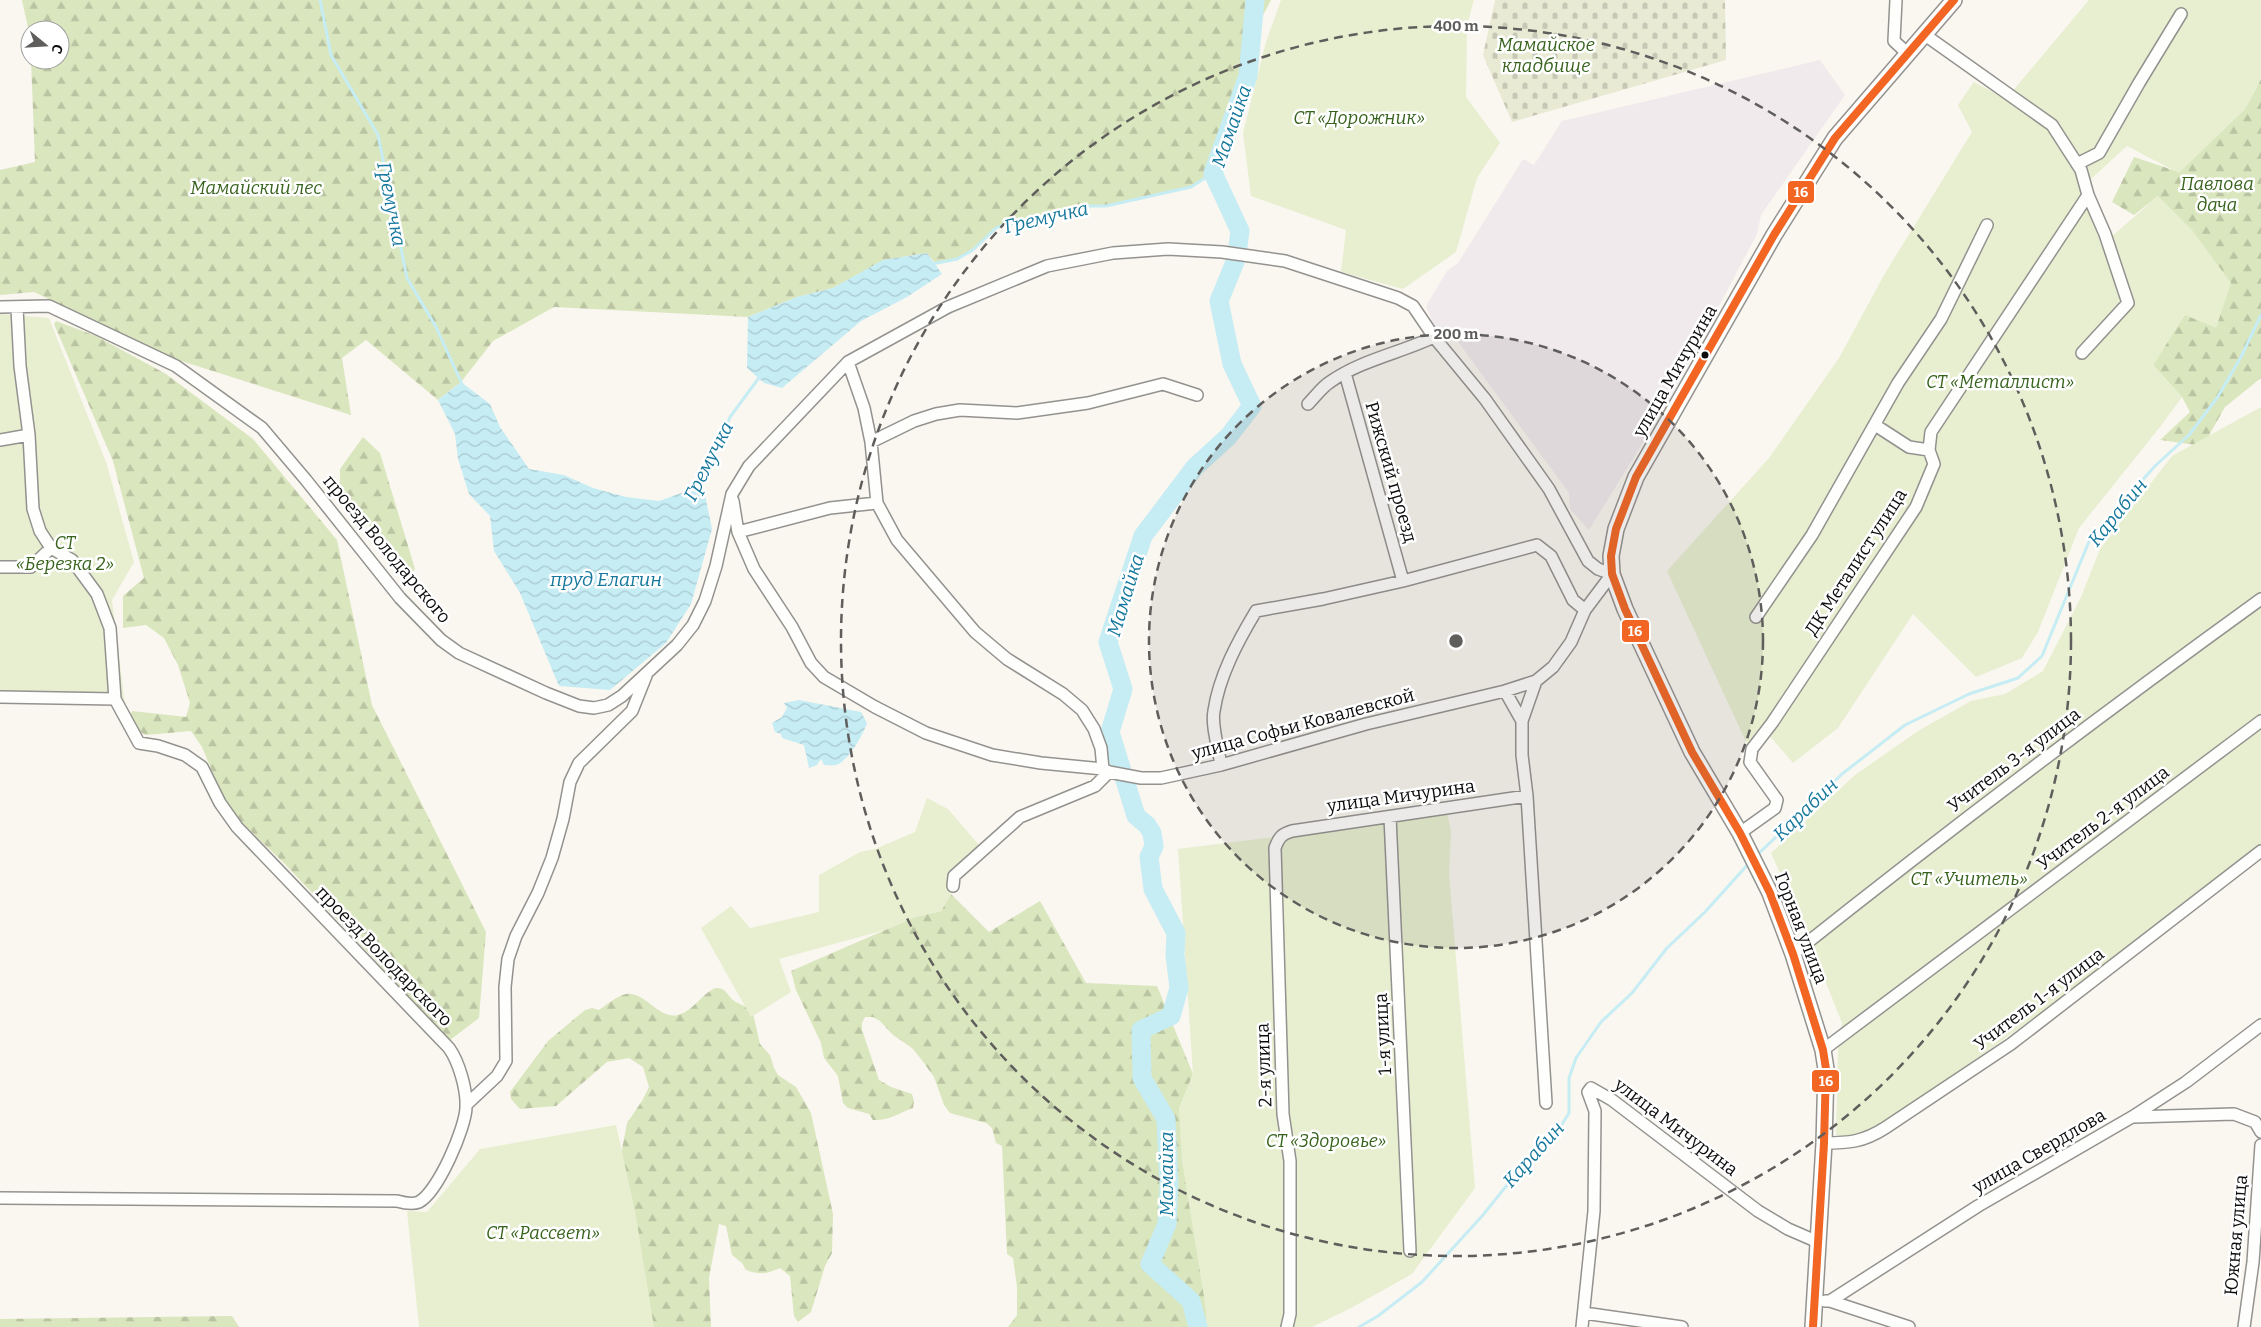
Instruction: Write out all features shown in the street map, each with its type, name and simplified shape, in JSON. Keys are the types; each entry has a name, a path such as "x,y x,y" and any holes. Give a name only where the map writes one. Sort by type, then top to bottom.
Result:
{"street":[{"path":"1896,0 1894,42 1908,54"},
{"name":"улица Мичурина","path":"1612,574 1610,556 1616,529 1636,477 1774,235 1835,138 1954,0"},
{"path":"2077,164 2099,153 2138,83 2181,14"},
{"path":"1925,35 2052,125 2081,170 2088,195 2105,234 2128,303 2082,353"},
{"name":"ДК Металист улица","path":"1740,833 1775,808 1777,804 1777,800 1750,762 1752,749 1772,723 1916,507 1934,464 1929,450 1931,432 2088,195"},
{"path":"1756,617 1812,535 1898,383 1941,319 1987,225"},
{"name":"проезд Володарского","path":"0,307 49,306 176,366 262,428 400,598 441,640 459,653 557,698 579,706 594,708 608,704 622,696 677,645 693,625 705,601 716,566 732,494 749,466 848,362 948,307 1048,266 1113,253 1168,249 1222,252 1285,261 1398,298 1413,306 1434,337 1485,399 1549,489 1588,561 1598,569 1612,574"},
{"name":"проезд Володарского","path":"17,308 20,366 29,435 33,509 40,531 51,548 72,560 97,594 110,628 115,699 140,743 158,746 186,755 202,768 220,803 237,827 279,873 449,1048 459,1068 466,1105"},
{"path":"1308,404 1328,382 1368,362 1411,348 1434,337"},
{"path":"848,362 864,408 871,442 877,503 897,540 975,632 1007,659 1062,694 1082,710 1094,730 1109,772 1095,786 1020,817 954,876 953,886"},
{"name":"Рижский проезд","path":"1345,373 1403,581"},
{"path":"871,442 936,414 960,410 1017,413 1088,402 1163,384 1196,395"},
{"path":"1875,425 1909,447 1929,450"},
{"path":"0,440 29,435"},
{"name":"улица Софьи Ковалевской","path":"732,494 738,532 754,569 792,627 811,663 824,677 875,707 926,733 992,755 1141,778 1161,778 1221,765 1366,724 1505,691 1536,681"},
{"path":"738,532 830,508 877,503"},
{"path":"1221,765 1213,713 1224,678 1240,639 1256,611 1323,599 1403,581 1537,546 1551,556 1573,600 1585,610"},
{"path":"0,567 31,567 51,548"},
{"path":"1546,1104 1527,796 1522,755 1522,722 1536,681 1553,667 1571,642 1585,610 1612,574"},
{"name":"Горная улица","path":"1612,574 1625,609 1692,752 1740,833 1770,893 1788,939 1823,1050 1826,1069 1824,1143 1813,1327"},
{"name":"Учитель 3-я улица","path":"1793,954 1901,868 2152,678 2261,599"},
{"path":"0,1198 284,1199 397,1201 409,1204 418,1202 427,1196 452,1154 464,1123 466,1105 497,1076 506,1061 505,987 508,959 516,936 538,893 552,858 563,819 570,782 579,763 632,711 648,673"},
{"path":"1505,691 1522,722"},
{"path":"0,697 115,699"},
{"name":"Учитель 2-я улица","path":"1823,1050 2261,722"},
{"name":"улица Мичурина","path":"1282,834 1527,796"},
{"name":"1-я улица","path":"1390,817 1410,1251"},
{"name":"2-я улица","path":"1282,834 1274,848 1283,1114 1290,1162 1290,1298 1288,1327"},
{"name":"Учитель 1-я улица","path":"1824,1143 1853,1143 1871,1137 2011,1044 2261,851"},
{"name":"улица Свердлова","path":"1830,1301 1978,1206 2132,1117 2186,1082 2261,1025"},
{"name":"улица Мичурина","path":"1582,1327 1594,1211 1596,1111 1588,1092 1591,1088 1612,1100 1758,1211 1788,1229 1818,1242"},
{"path":"1596,1111 1612,1100"},
{"path":"2132,1117 2234,1114 2255,1122 2261,1132"},
{"name":"Южная улица","path":"2244,1327 2253,1262 2261,1145"},
{"path":"1814,1303 1830,1301 1908,1327"},
{"path":"1584,1313 1682,1327"}],"shaded area":[{"path":"1820,60 1845,95 1761,215 1757,234 1671,397 1589,530 1570,509 1569,493 1456,339 1434,325 1426,306 1447,271 1458,263 1523,159 1534,165 1562,121"}],"green space":[{"name":"Мамайский лес","path":"22,0 1271,0 1261,19 1211,173 1191,187 1106,206 1082,206 1018,223 1005,224 995,228 973,250 957,259 935,263 927,253 884,260 833,288 797,297 748,317 554,307 493,341 461,382 438,400 366,340 342,358 351,415 178,360 34,292 0,295 0,170 35,162 31,70 70,70 70,20 26,20"},
{"name":"СТ «Дорожник»","path":"1281,0 1474,0 1467,25 1466,97 1500,143 1477,178 1456,252 1403,289 1341,272 1346,230 1251,196 1243,133 1266,42"},
{"name":"Мамайское кладбище","path":"1495,0 1725,0 1726,60 1512,122 1483,55"},
{"name":"СТ «Металлист»","path":"2089,0 2261,0 2261,79 2245,109 2179,173 2127,146 2080,189 2102,245 2158,196 2192,230 2231,283 2216,328 2185,315 2153,365 2182,397 2079,528 2038,632 2022,658 1976,677 1913,614 1838,728 1793,763 1763,728 1748,746 1667,571 1769,458 1839,358 1884,275 1972,132 1958,105 1974,82 2006,99"},
{"name":"Павлова дача","path":"2261,79 2261,378 2225,407 2203,446 2160,440 2190,412 2182,397 2153,365 2185,314 2158,196 2134,215 2112,202 2134,157 2179,172 2245,109"},
{"name":"СТ «Березка 2»","path":"0,314 49,318 106,462 134,562 112,600 125,705 0,703"},
{"path":"56,321 96,336 166,374 253,439 337,540 372,705 486,932 479,1018 450,1040 284,863 241,822 224,800 202,747 191,731 145,735 138,730 130,717 132,711 186,717 190,703 178,665 164,638 146,625 123,628 123,596 144,578 113,461 54,324"},
{"name":"СТ «Учитель»","path":"2261,407 2261,844 2068,994 1919,1099 1873,1129 1853,1138 1836,1135 1838,1049 1842,1023 1799,915 1771,853 1855,775 1918,731 1971,701 2005,694 2043,671 2081,597 2100,549 2172,456"},
{"path":"363,437 380,453 415,569 407,577 340,486 340,469"},
{"path":"927,798 948,809 979,845 952,871 951,894 941,911 915,917 885,930 779,959 791,992 751,1017 701,928 731,906 750,928 819,912 819,875 860,852 875,849 915,832"},
{"name":"СТ «Здоровье»","path":"1447,811 1451,832 1449,874 1475,1188 1412,1274 1351,1308 1312,1327 1206,1327 1206,1309 1182,1161 1179,1109 1193,1074 1178,849 1290,835"},
{"path":"951,894 989,932 1040,901 1086,983 1157,986 1193,1074 1179,1109 1206,1309 1206,1327 1008,1327 1017,1315 1017,1287 1013,1258 1007,1254 1002,1146 996,1143 992,1128 986,1123 950,1113 944,1105 934,1077 921,1059 912,1048 893,1035 880,1021 873,1017 865,1017 862,1023 862,1030 879,1080 891,1087 912,1094 913,1108 890,1118 873,1120 869,1114 848,1108 843,1103 838,1076 824,1058 821,1043 796,990 791,971 915,917 941,911"},
{"path":"715,988 724,990 735,1001 752,1009 760,1044 770,1055 778,1075 796,1087 811,1113 833,1214 832,1253 825,1266 811,1312 798,1322 794,1316 790,1276 780,1268 763,1273 746,1270 742,1263 732,1255 726,1226 719,1224 709,1278 711,1327 634,1327 619,1165 627,1123 649,1087 643,1067 629,1058 607,1062 556,1106 520,1109 511,1099 510,1092 548,1041 585,1010 592,1008 599,1010 619,997 633,994 658,1010 671,1015 678,1015 688,1010"},
{"name":"СТ «Рассвет»","path":"616,1125 635,1211 654,1327 419,1327 407,1211 427,1212 480,1149"},
{"path":"232,1316 239,1327 0,1327 0,1319"}],"water":[{"path":"927,253 942,274 907,297 861,321 782,388 764,383 747,368 748,317 797,297 833,288 883,260"},
{"name":"пруд Елагин","path":"461,382 490,404 500,427 529,469 564,475 593,488 626,497 659,501 698,487 704,490 712,529 691,604 666,643 610,690 559,686 520,593 494,551 490,516 469,494 458,459 455,434 438,400"},
{"path":"799,700 861,712 867,723 855,747 841,763 824,765 821,759 817,765 809,768 804,745 782,738 781,734 775,732 772,723 782,717 787,708 784,703"}],"waterway":[{"name":"Гремучка","path":"320,0 331,55 378,135 407,278 436,327 462,384"},
{"name":"Мамайка","path":"1238,246 1240,231 1213,173 1248,76 1255,0"},
{"name":"Гремучка","path":"932,264 957,259 973,250 996,228 1005,224 1018,223 1082,206 1106,206 1191,187 1213,173"},
{"name":"Мамайка","path":"1198,1327 1191,1301 1150,1264 1167,1224 1169,1185 1166,1119 1142,1078 1141,1030 1171,1016 1179,988 1175,955 1176,933 1153,889 1149,857 1154,846 1152,833 1147,825 1136,816 1110,732 1123,689 1108,642 1143,536 1195,467 1228,437 1252,406 1232,364 1219,301 1235,262"},
{"name":"Карабин","path":"1756,856 1842,774 1905,725 1969,694 2018,678 2042,656 2090,539 2155,466 2189,435 2217,398 2241,357 2261,315"},
{"name":"Гремучка","path":"696,490 721,442 730,417 761,375"},
{"name":"Карабин","path":"1359,1327 1378,1316 1422,1282 1483,1215 1527,1160 1559,1129 1569,1113 1569,1078 1576,1058 1601,1022 1632,993 1667,948 1705,912 1750,862"}],"transit line":[{"name":"16","path":"1813,1327 1824,1143 1826,1069 1823,1050 1793,954 1770,893 1740,833 1692,752 1625,609 1612,574 1611,556 1616,529 1636,477 1774,235 1835,138 1954,0"}]}
